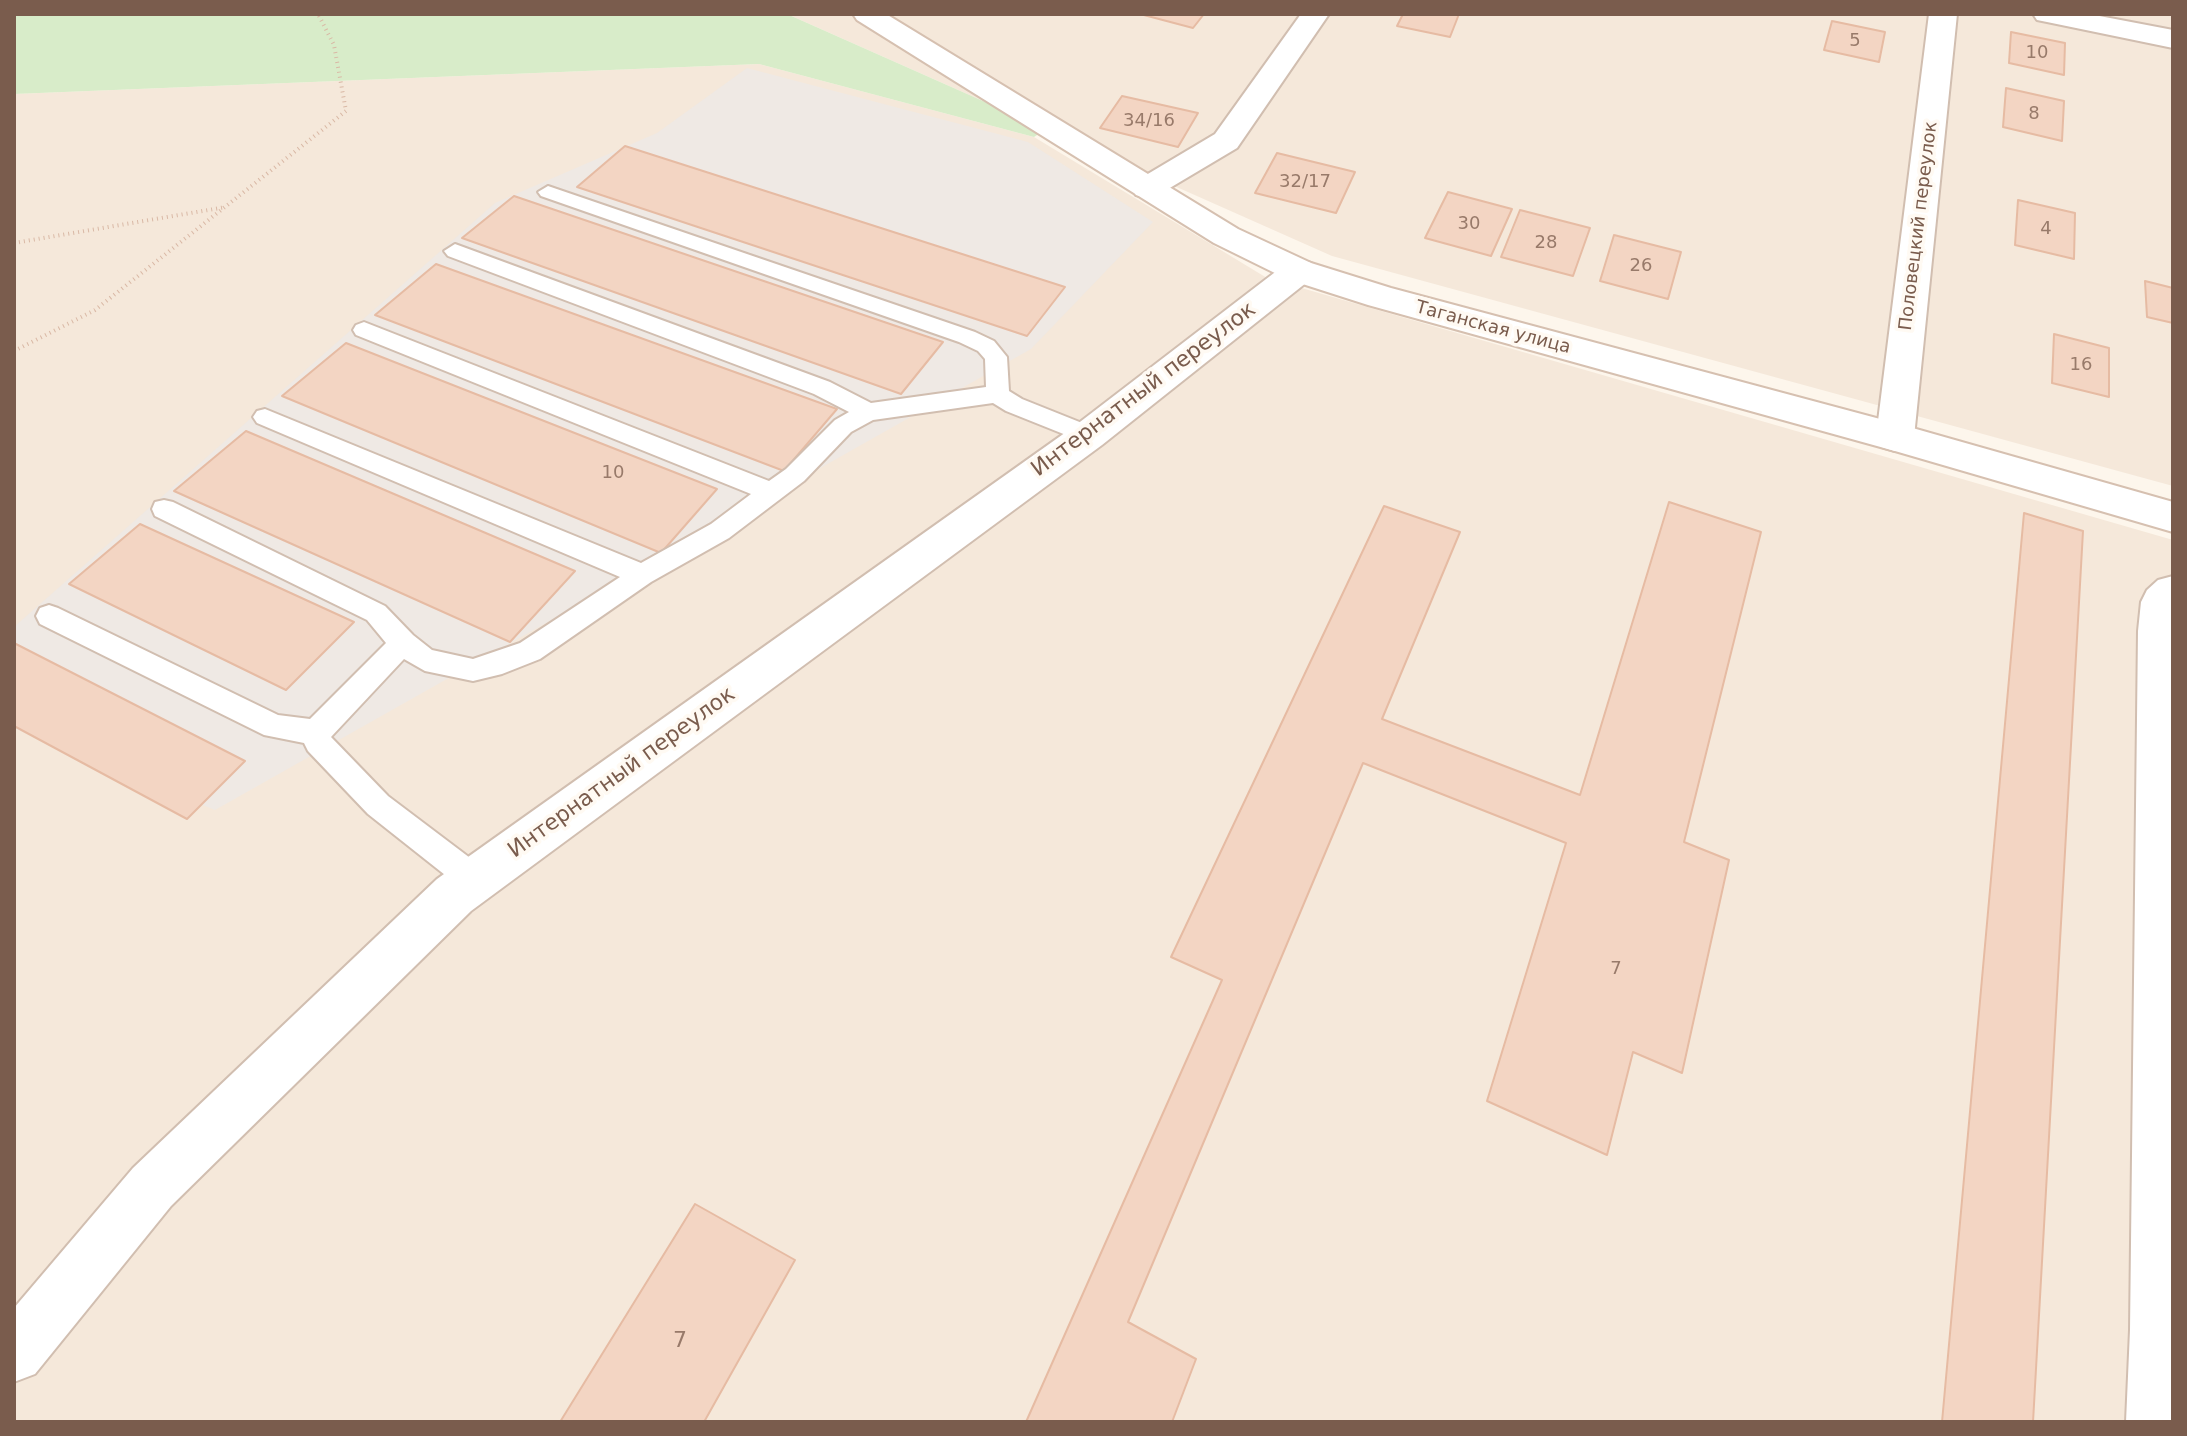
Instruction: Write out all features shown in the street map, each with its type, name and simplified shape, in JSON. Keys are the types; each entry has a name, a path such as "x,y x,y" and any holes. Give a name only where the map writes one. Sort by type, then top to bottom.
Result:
{"street":[{"name":"Таганская улица","path":"867,14 1226,236 1299,271 1380,297 1895,437 2173,517"},
{"path":"1147,188 1226,141 1315,14"},
{"name":"Половецкий переулок","path":"1895,437 1943,14"},
{"path":"2047,14 2173,39"},
{"name":"Интернатный переулок","path":"14,1353 152,1187 454,895 1089,435 1299,271"},
{"path":"2156,1422 2166,1335 2159,631 2162,602 2173,592"}],"lane":[{"path":"548,192 967,337 986,346 996,357 999,378 997,394"},
{"path":"455,251 822,388 868,412"},
{"path":"364,330 731,474 771,493"},
{"path":"164,509 376,613 403,643 425,660 473,670 502,663 530,651 642,575 720,531 795,475 843,426 868,412 997,394 1014,405 1089,435"},
{"path":"265,417 642,575"},
{"path":"49,616 274,727 316,732"},
{"path":"316,732 403,643"},
{"path":"316,732 318,742 378,805 475,880"}],"path":[{"path":"14,351 95,310 346,111 334,45 318,14"},
{"path":"14,243 227,207"}],"shaded area":[{"path":"787,14 2173,14 2173,486 1332,256"},
{"path":"759,64 1034,137 1267,278 2173,540 2173,1422 14,1422 14,94"},
{"path":"747,68 1028,142 1153,222 1031,349 215,810 14,728 14,627 495,203 657,133"}],"green space":[{"path":"14,14 787,14 1046,129 1034,137 759,64 14,94"}],"building":[{"path":"1140,14 1204,14 1193,28"},
{"path":"1403,14 1459,14 1450,37 1397,26"},
{"path":"1832,21 1885,32 1879,62 1824,50"},
{"path":"2011,32 2065,43 2064,75 2009,63"},
{"path":"2006,88 2064,101 2062,141 2003,127"},
{"path":"1122,96 1198,113 1178,147 1100,128"},
{"path":"625,146 1065,287 1027,336 577,187"},
{"path":"1277,153 1355,172 1336,213 1255,193"},
{"path":"1448,192 1512,209 1491,256 1425,238"},
{"path":"514,196 943,342 901,394 462,238"},
{"path":"2018,200 2075,213 2074,259 2015,245"},
{"path":"1520,210 1590,228 1573,276 1501,257"},
{"path":"1614,235 1681,252 1668,299 1600,281"},
{"path":"436,264 837,409 784,471 375,315"},
{"path":"2145,281 2173,288 2173,323 2147,317"},
{"path":"2054,334 2109,348 2109,397 2052,383"},
{"path":"346,343 717,489 661,553 282,396"},
{"path":"246,431 575,571 510,642 174,491"},
{"path":"1669,502 1761,532 1684,842 1729,860 1682,1073 1633,1052 1607,1155 1487,1101 1566,843 1363,763 1128,1322 1196,1359 1172,1422 1026,1422 1222,980 1171,957 1384,506 1460,532 1382,719 1580,795"},
{"path":"2024,513 2083,531 2033,1422 1942,1422"},
{"path":"140,524 354,622 286,690 69,584"},
{"path":"14,643 245,761 187,819 14,726"},
{"path":"695,1204 795,1260 704,1422 560,1422"}]}
